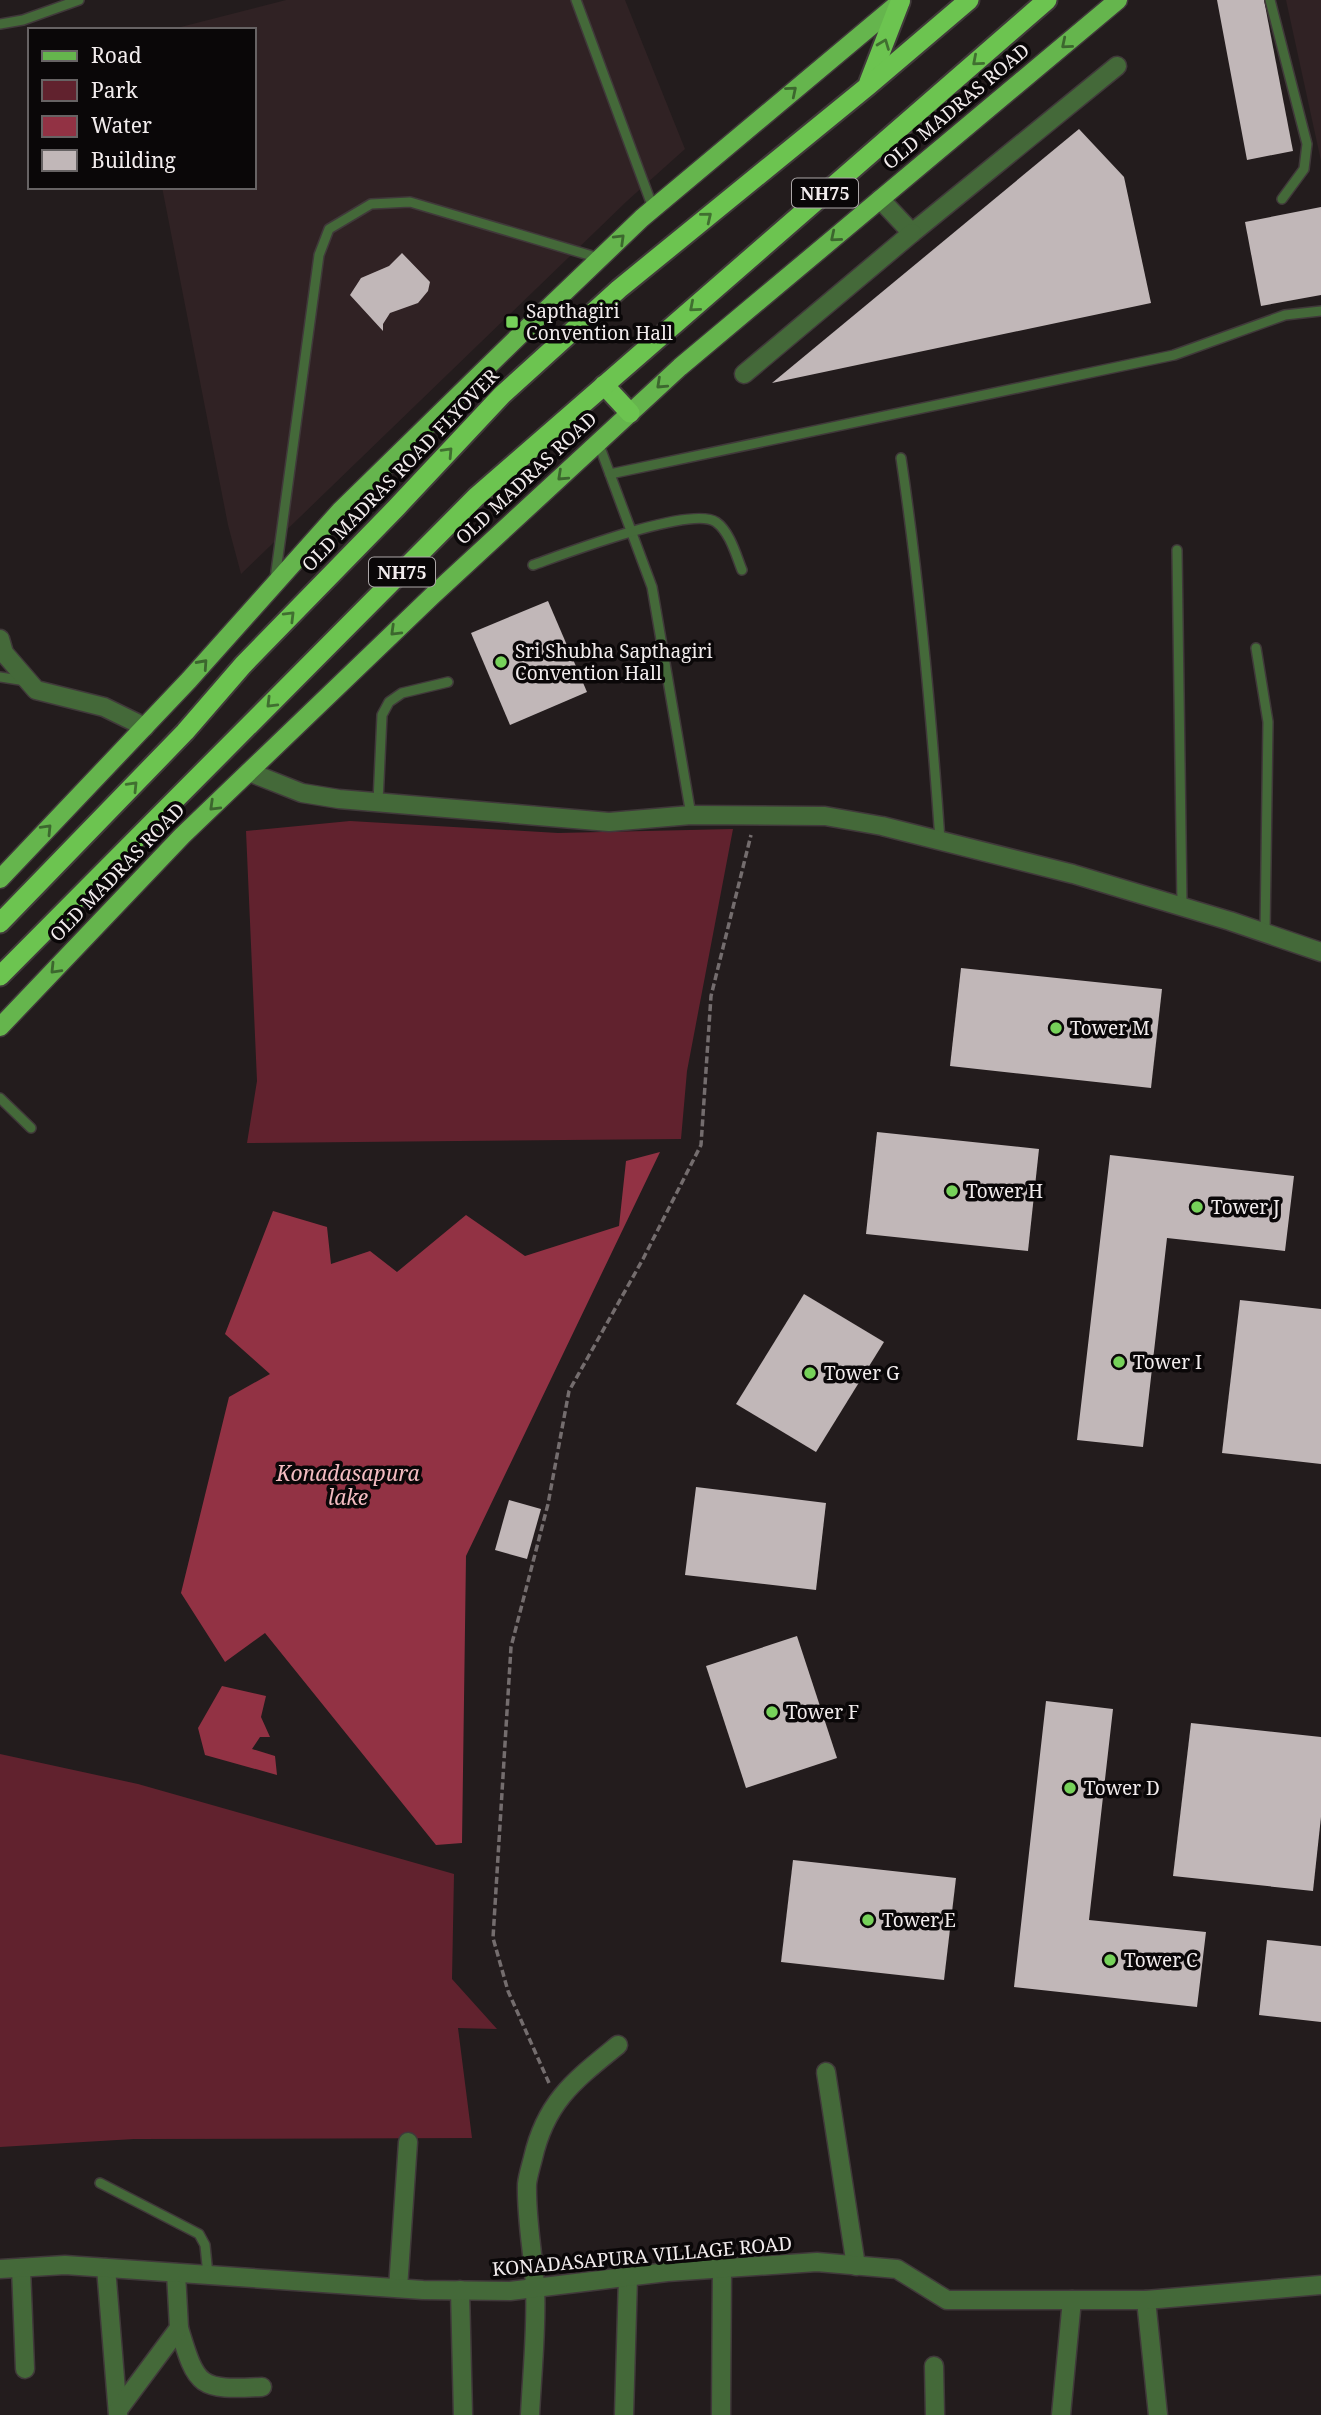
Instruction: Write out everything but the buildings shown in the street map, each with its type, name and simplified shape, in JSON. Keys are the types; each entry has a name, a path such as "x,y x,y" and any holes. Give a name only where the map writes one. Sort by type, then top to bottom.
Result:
{"highway":[{"name":"NH75","path":"868,86 969,0"},
{"name":"OLD MADRAS ROAD","path":"604,385 1047,0"},
{"path":"868,86 901,1"},
{"name":"OLD MADRAS ROAD FLYOVER","path":"0,923 186,732 243,665 397,507 502,394 619,289 868,86"},
{"name":"NH75","path":"0,976 476,497 604,385"},
{"path":"604,385 630,413"}],"main road":[{"name":"OLD MADRAS ROAD","path":"0,1027 182,836 432,596 598,442 680,367 1118,0"},
{"path":"0,879 145,727 340,511 653,208 901,1"}],"street":[{"path":"744,374 1117,66"},
{"path":"880,199 912,233"},
{"path":"0,639 4,653 36,690 104,707 145,727"},
{"path":"249,772 302,793 609,822 691,815 825,816 940,840 1073,874 1182,906 1321,952"},
{"path":"530,2415 535,2288 527,2182 545,2118 557,2101 593,2065 618,2045"},
{"path":"826,2072 856,2266"},
{"path":"398,2288 408,2142"},
{"name":"KONADASAPURA VILLAGE ROAD","path":"0,2270 65,2265 398,2288 510,2291 628,2277 817,2262 897,2269 947,2300 1146,2300 1321,2285"},
{"path":"21,2268 25,2368"},
{"path":"106,2268 118,2413"},
{"path":"721,2415 722,2269"},
{"path":"176,2273 179,2328 190,2363 204,2384 223,2389 262,2387"},
{"path":"624,2415 628,2277"},
{"path":"460,2290 463,2415"},
{"path":"1061,2415 1072,2300"},
{"path":"1146,2300 1158,2415"},
{"path":"118,2413 179,2328"},
{"path":"934,2366 935,2415"}],"lane":[{"path":"0,24 23,20 79,0"},
{"path":"576,0 653,208"},
{"path":"1270,0 1307,144 1304,169 1282,199"},
{"path":"274,584 318,256 329,229 371,204 410,202 600,258"},
{"path":"610,474 1174,355 1285,315 1321,311"},
{"path":"598,442 652,587 691,815"},
{"path":"901,458 915,550 940,840"},
{"path":"533,565 631,531 704,518 716,522 726,533 742,570"},
{"path":"1177,550 1182,906"},
{"path":"1256,648 1268,722 1265,933"},
{"path":"0,677 28,681"},
{"path":"378,802 382,715 389,702 401,693 448,682"},
{"path":"0,1098 31,1128"},
{"path":"100,2183 199,2234 205,2245 208,2275"}],"path":[{"path":"557,2101 508,1991 493,1938 510,1647 548,1504 569,1391 643,1259 701,1145 711,996 757,814"}],"shaded area":[{"path":"286,0 625,0 685,149 627,201 241,574 228,525 162,189 256,189 256,28 177,28"},
{"path":"1286,0 1321,0 1321,161"}],"green space":[{"path":"350,821 558,833 733,829 687,1071 681,1139 247,1143 257,1081 246,831"},
{"path":"0,1754 138,1784 454,1874 452,1979 497,2029 458,2028 472,2138 134,2139 0,2147"}],"water":[{"name":"Konadasapura lake","path":"660,1152 466,1556 462,1843 436,1845 265,1633 225,1662 181,1593 229,1397 270,1374 225,1334 273,1211 327,1227 331,1264 370,1251 397,1272 466,1215 525,1256 619,1226 626,1161"},
{"path":"222,1686 266,1696 261,1717 270,1737 260,1737 252,1749 275,1756 277,1775 205,1755 198,1728"}],"place":[{"name":"Sapthagiri Convention Hall","path":"512,322"},
{"name":"Sri Shubha Sapthagiri Convention Hall","path":"501,662"},
{"name":"Tower M","path":"1056,1028"},
{"name":"Tower H","path":"952,1191"},
{"name":"Tower J","path":"1197,1207"},
{"name":"Tower I","path":"1119,1362"},
{"name":"Tower G","path":"810,1373"},
{"name":"Tower F","path":"772,1712"},
{"name":"Tower D","path":"1070,1788"},
{"name":"Tower E","path":"868,1920"},
{"name":"Tower C","path":"1110,1960"}]}
